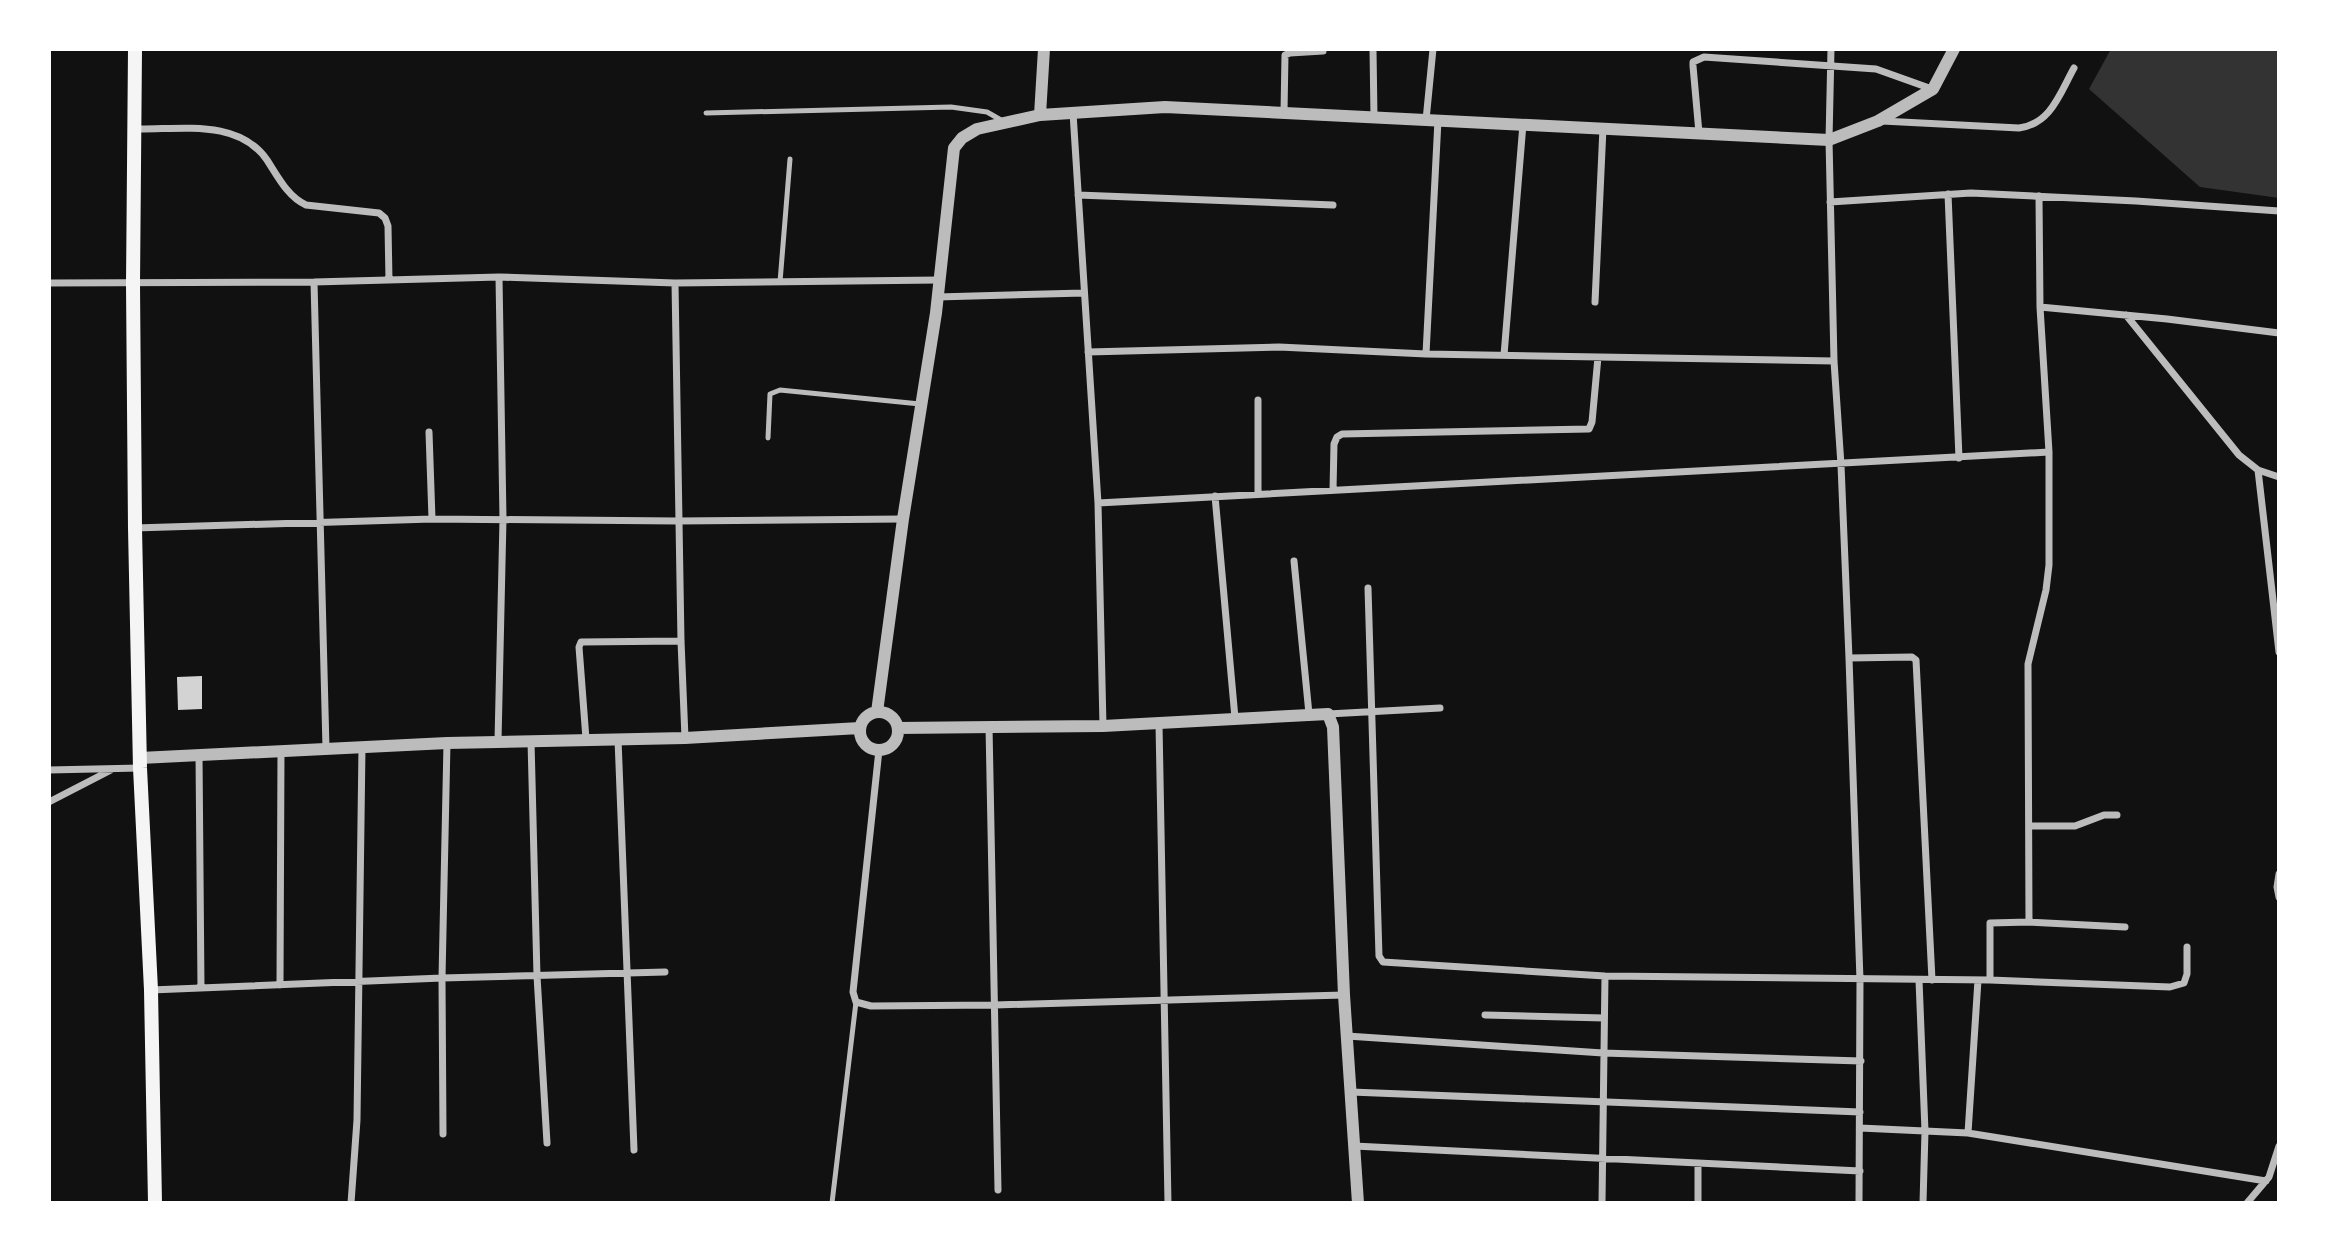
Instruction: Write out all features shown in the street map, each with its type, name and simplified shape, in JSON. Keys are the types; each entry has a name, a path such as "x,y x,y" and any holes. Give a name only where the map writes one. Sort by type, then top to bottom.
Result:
{"main road":[{"path":"135,49 135,528 140,763 151,990 155,1203"}],"street":[{"path":"1040,115 1044,49"},
{"path":"1373,49 1374,117"},
{"path":"1426,354 1433,49"},
{"path":"1726,59 1727,49"},
{"path":"1831,49 1829,140 1834,361 1841,465 1860,980 1859,1203"},
{"path":"877,712 937,298 954,148 962,138 977,129 1040,115 1166,107 1829,140 1878,121 1933,89 1954,49"},
{"path":"1284,112 1285,55 1323,51"},
{"path":"1699,133 1693,62 1704,57 1830,68 1876,69 1933,89"},
{"path":"1878,121 2031,127 2043,120 2050,111 2074,68"},
{"path":"1073,113 1098,503 1103,726"},
{"path":"1504,355 1523,124"},
{"path":"1595,302 1603,128"},
{"path":"135,129 219,130 236,134 261,152 298,202 379,213 388,226 389,280"},
{"path":"1830,202 1971,193 2279,211"},
{"path":"1948,194 1959,458"},
{"path":"1078,195 1334,205"},
{"path":"2029,922 2028,664 2049,577 2049,453 2040,307 2039,196"},
{"path":"49,284 314,282 499,277 675,283 939,280"},
{"path":"498,741 503,519 499,277"},
{"path":"314,282 326,748"},
{"path":"675,283 678,521 685,738"},
{"path":"937,298 1084,293"},
{"path":"2040,307 2279,333"},
{"path":"2126,315 2239,455 2258,470 2279,477"},
{"path":"1088,352 1279,347 1426,354 1834,361"},
{"path":"1333,490 1334,444 1336,437 1342,434 1589,429 1592,422 1598,357"},
{"path":"1258,400 1258,494"},
{"path":"429,432 432,519"},
{"path":"1098,503 2049,453"},
{"path":"2258,470 2279,652"},
{"path":"1214,496 1234,718"},
{"path":"135,528 432,519 903,519"},
{"path":"1294,561 1309,714"},
{"path":"1368,587 1380,959 1387,964 1605,976 1990,980 2170,987 2184,983 2187,974 2187,947"},
{"path":"586,739 579,647 581,642 681,641"},
{"path":"1849,658 1912,657 1916,660 1932,980"},
{"path":"898,728 1159,724 1440,708"},
{"path":"877,712 888,714 898,728 896,741 886,749 867,746 860,735 860,728 866,718 877,712"},
{"path":"1328,715 1334,727 1344,995 1358,1203"},
{"path":"1159,724 1168,1203"},
{"path":"989,726 998,1190"},
{"path":"49,770 113,769 199,754 498,741 685,738 860,728"},
{"path":"618,738 634,1150"},
{"path":"531,741 537,976 547,1143"},
{"path":"443,1134 442,978 447,743"},
{"path":"351,1203 357,1120 362,746"},
{"path":"280,985 281,750"},
{"path":"879,750 853,992 856,1002 871,1006 995,1006 1344,995"},
{"path":"199,754 201,988"},
{"path":"49,802 113,769"},
{"path":"2029,826 2073,827 2104,815 2117,815"},
{"path":"2279,874 2279,897"},
{"path":"1990,980 1989,924 2029,922 2125,927"},
{"path":"151,990 665,972"},
{"path":"1602,1203 1605,976"},
{"path":"1919,980 1925,1131 1923,1203"},
{"path":"1968,1133 1978,980"},
{"path":"1485,1014 1604,1018"},
{"path":"1347,1036 1603,1053 1861,1061"},
{"path":"1351,1092 1860,1112"},
{"path":"1860,1128 1968,1133 2267,1180 2279,1178"},
{"path":"1354,1146 1860,1171"},
{"path":"2247,1203 2267,1180 2279,1146"},
{"path":"1698,1164 1698,1203"}],"lane":[{"path":"706,113 951,107 987,112 1005,123"},
{"path":"780,282 790,159"},
{"path":"768,438 769,394 780,390 921,404"},
{"path":"832,1203 856,1002"}],"shaded area":[{"path":"2111,49 2279,49 2279,198 2200,187 2089,89"}],"building":[{"path":"202,676 202,709 178,710 177,677"}]}
